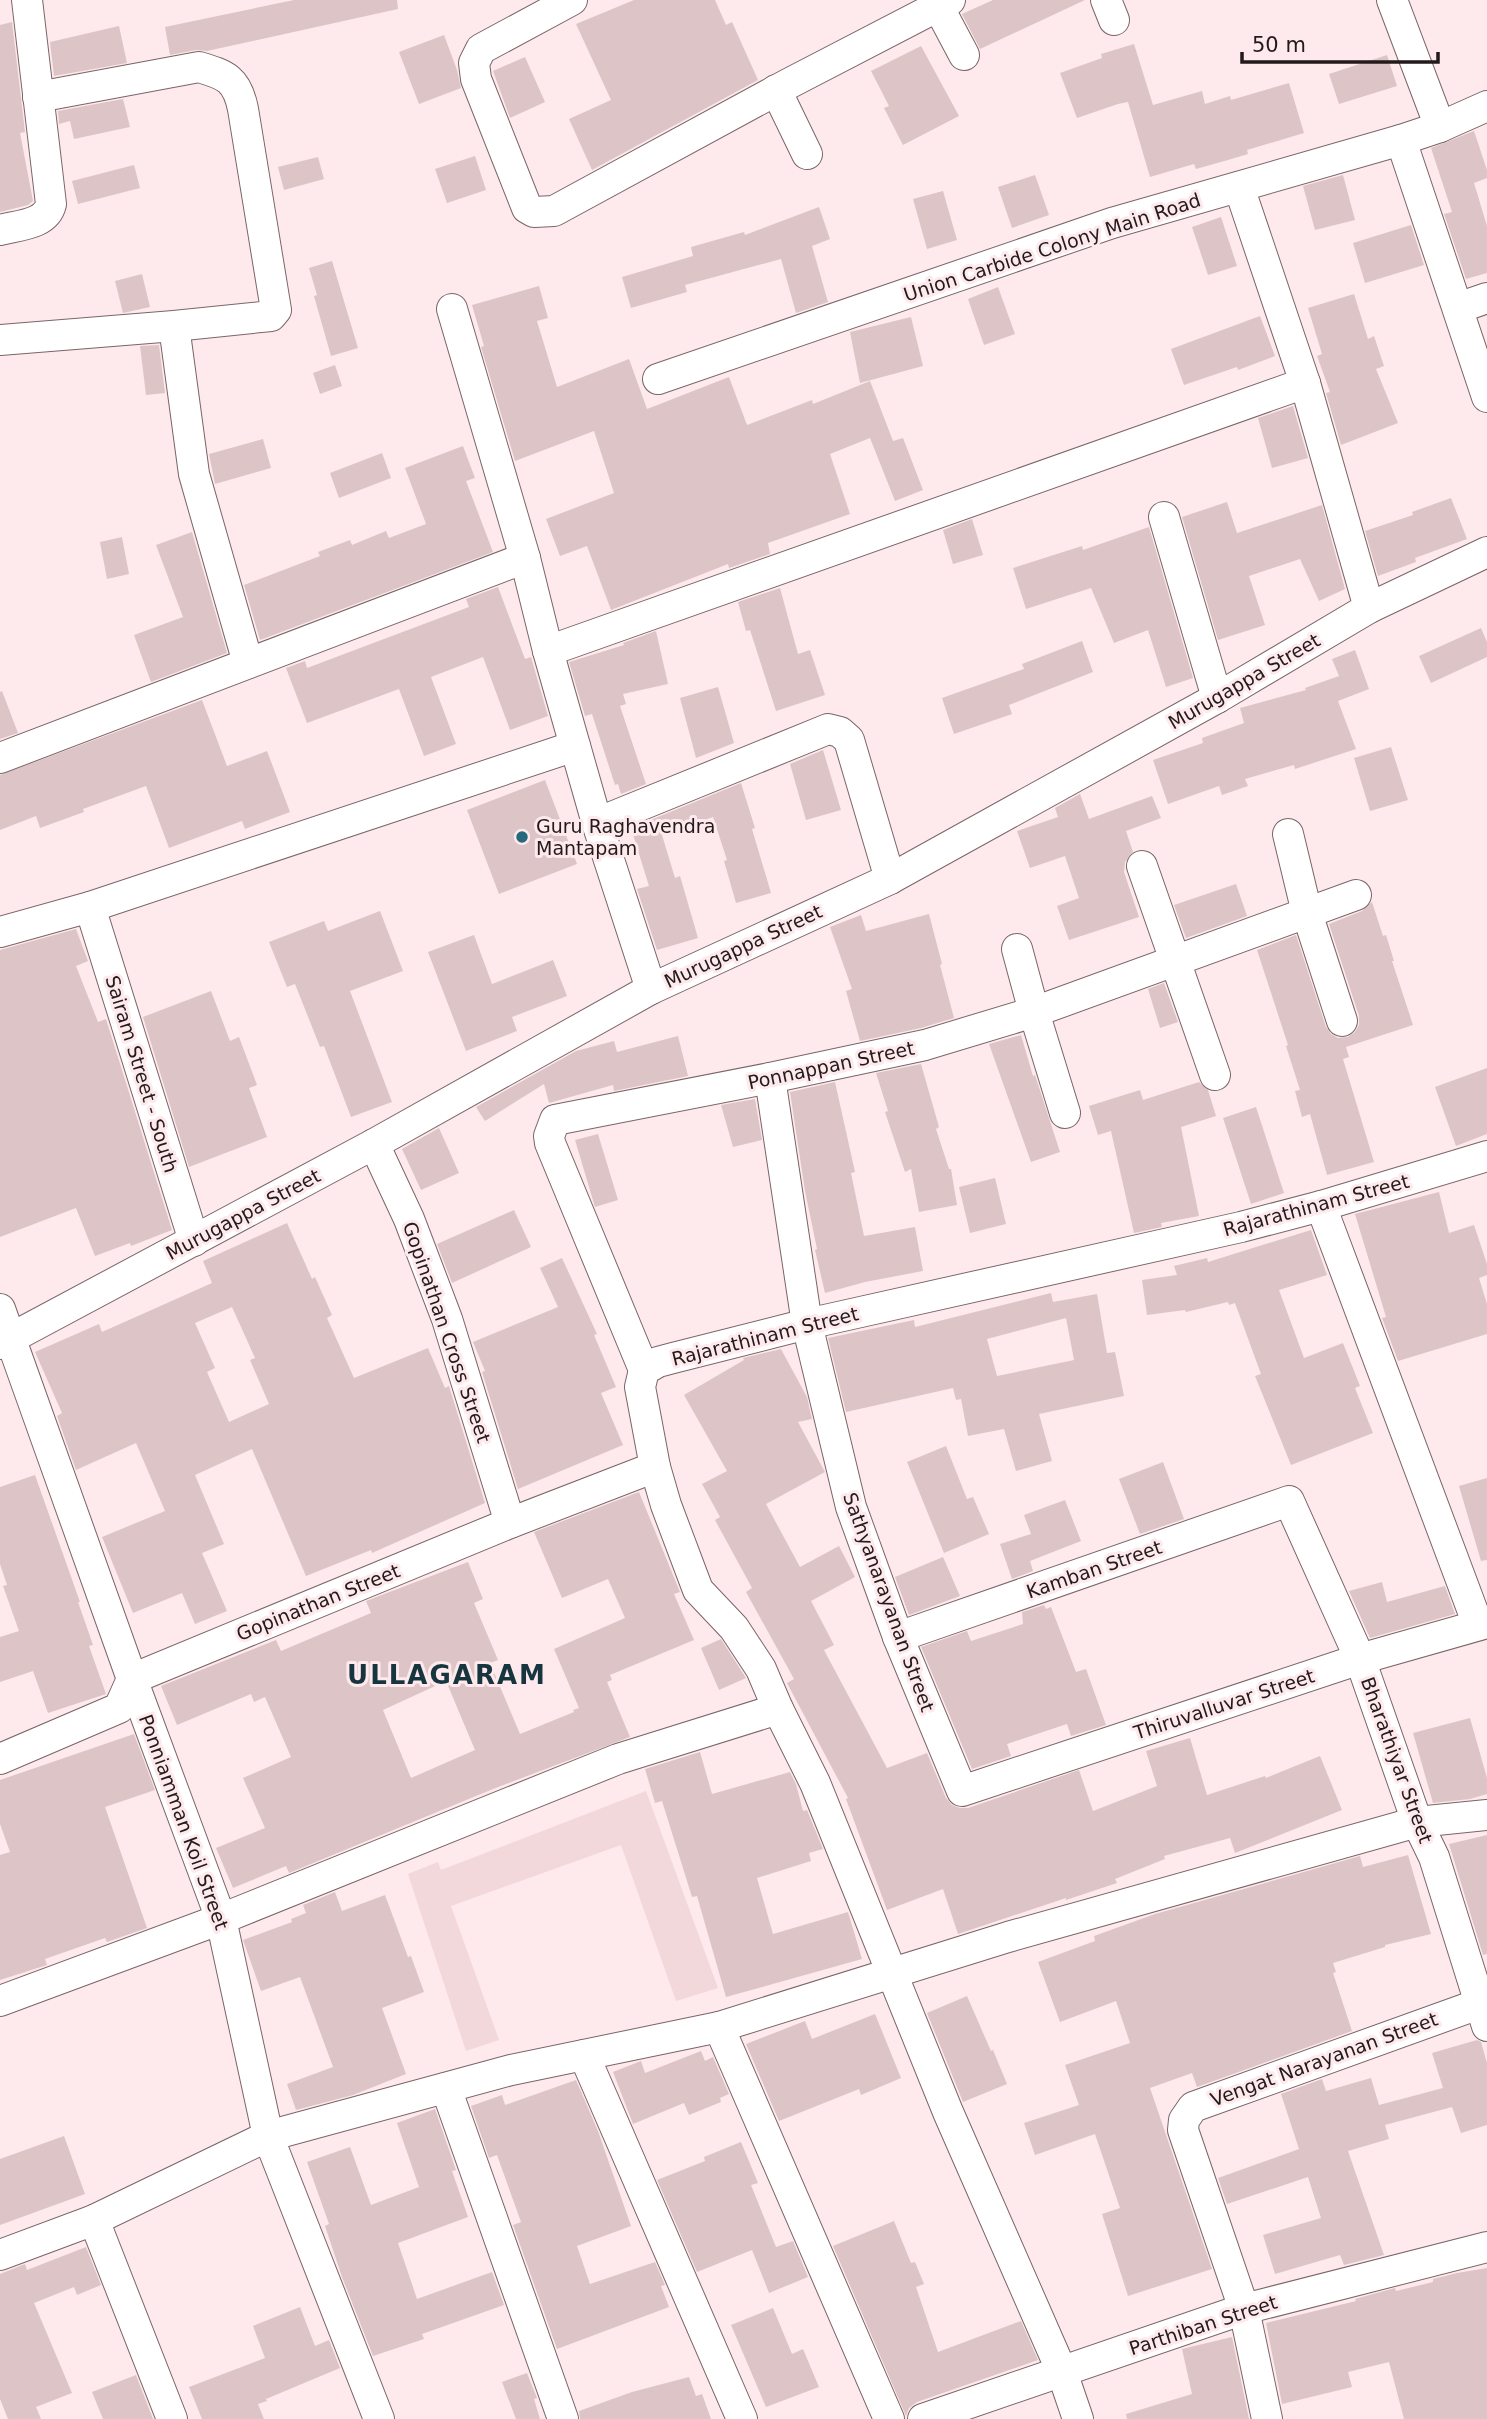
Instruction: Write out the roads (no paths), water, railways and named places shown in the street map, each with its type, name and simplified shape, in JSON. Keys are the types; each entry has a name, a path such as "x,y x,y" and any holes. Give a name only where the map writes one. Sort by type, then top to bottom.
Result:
{"street":[{"path":"0,230 42,219 50,211 51,204 27,0"},
{"path":"572,0 481,49 474,63 475,79 527,208 534,212 554,211 776,90 944,3 964,55"},
{"path":"1392,0 1440,127"},
{"path":"0,340 174,326 271,316 276,312 240,94 231,80 199,67 38,97"},
{"path":"776,90 807,154"},
{"name":"Union Carbide Colony Main Road","path":"658,380 1112,223 1401,140 1440,127 1487,106"},
{"path":"1401,140 1487,397"},
{"path":"1239,187 1305,383 1369,608"},
{"path":"1458,307 1487,298"},
{"path":"452,309 525,558 548,651 597,823 651,989"},
{"path":"174,326 194,474 248,663"},
{"path":"548,651 1305,383"},
{"path":"1164,517 1217,698"},
{"name":"Murugappa Street","path":"5,1341 374,1144 651,989 890,879 1217,698 1369,608 1487,552"},
{"path":"0,758 525,558"},
{"path":"597,823 828,729 840,732 849,740 890,879"},
{"path":"0,932 90,906 575,746"},
{"path":"1288,834 1307,913 1342,1021"},
{"path":"1142,866 1215,1075"},
{"name":"Ponnappan Street","path":"644,1370 550,1143 551,1125 561,1117 770,1078 925,1045 1034,1012 1356,895"},
{"name":"Sairam Street - South","path":"90,906 194,1241"},
{"path":"1017,949 1065,1114"},
{"name":"Sathyanarayanan Street","path":"770,1078 807,1324 851,1507 898,1637 962,1791"},
{"name":"Gopinathan Cross Street","path":"374,1144 409,1219 447,1319 510,1523"},
{"name":"Rajarathinam Street","path":"644,1370 658,1362 807,1324 1321,1206 1487,1156"},
{"path":"1321,1206 1483,1624"},
{"name":"Ponniamman Koil Street","path":"0,1309 5,1341 221,1919 268,2136 379,2419"},
{"path":"644,1370 640,1387 655,1467 666,1505 698,1590 734,1628 761,1669 816,1783 948,2112 1062,2372 1078,2419"},
{"name":"Gopinathan Street","path":"132,1679 510,1523 655,1467"},
{"name":"Kamban Street","path":"898,1637 1289,1501"},
{"name":"Bharathiyar Street","path":"1289,1501 1360,1659 1417,1822 1434,1857 1485,2009"},
{"name":"Thiruvalluvar Street","path":"962,1791 1360,1659 1483,1624"},
{"path":"0,1759 119,1708 132,1679"},
{"path":"0,2001 221,1919 618,1759 778,1709"},
{"path":"0,2255 94,2220 268,2136 510,2070 719,2027 1008,1937 1417,1822 1487,1815"},
{"name":"Vengat Narayanan Street","path":"1267,2419 1244,2309 1183,2130 1187,2113 1193,2107 1485,2009"},
{"path":"719,2027 889,2419"},
{"path":"584,2055 741,2419"},
{"path":"446,2088 563,2419"},
{"path":"94,2220 172,2419"},
{"name":"Parthiban Street","path":"923,2419 1244,2309 1487,2248"}],"place":[{"name":"Guru Raghavendra Mantapam","path":"522,837"}],"district":[{"name":"ULLAGARAM","path":"447,1675"}]}
